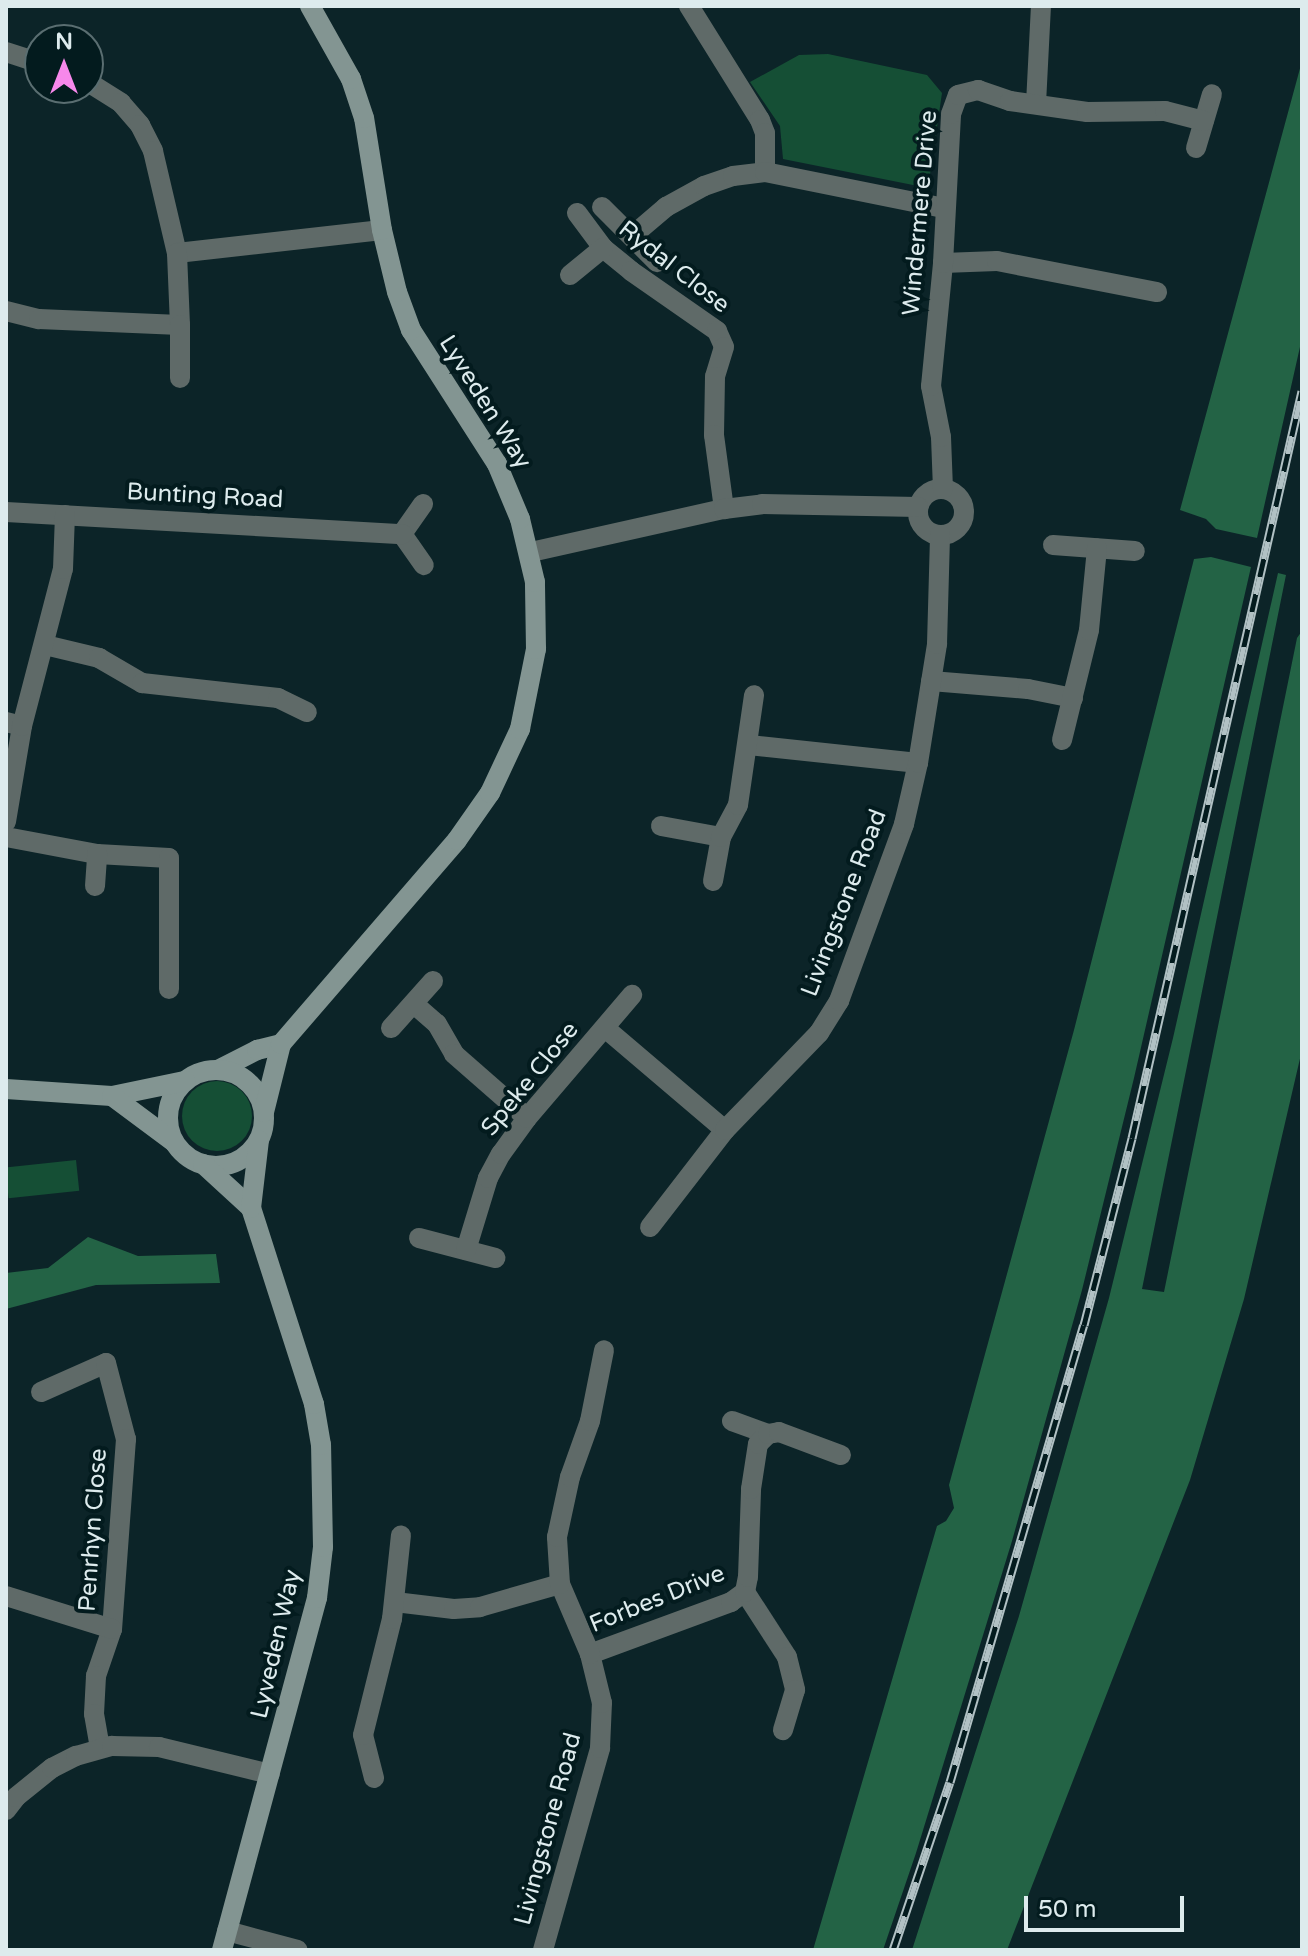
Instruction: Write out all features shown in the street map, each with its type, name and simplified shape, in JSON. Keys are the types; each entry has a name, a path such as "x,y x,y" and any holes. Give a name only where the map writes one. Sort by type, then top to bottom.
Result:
{"street":[{"name":"Lyveden Way","path":"264,1112 281,1044 457,840 507,760 528,703 536,649 531,552 497,464 411,330 397,292 382,230 373,157 360,105 330,35 310,6"},
{"path":"689,6 760,120 765,133 765,172"},
{"path":"1036,104 1041,6"},
{"name":"Windermere Drive","path":"943,489 941,437 931,386 943,263 951,114 958,95 978,90 1010,101 1087,112 1165,111 1204,121"},
{"path":"104,92 121,103 140,125 153,151 177,253 180,378"},
{"path":"1196,148 1212,94"},
{"path":"632,236 666,207 704,186 733,176 765,172 944,208"},
{"path":"602,207 657,262"},
{"name":"Rydal Close","path":"577,213 603,248 717,331 724,347 715,377 714,435 724,509"},
{"path":"177,253 382,230"},
{"path":"570,275 603,248"},
{"path":"943,263 997,261 1157,292"},
{"path":"6,311 39,319 180,325"},
{"path":"943,489 956,494 964,514 954,531 940,535 923,526 918,507 925,495 943,489"},
{"path":"531,552 724,509 762,504 845,503 918,507"},
{"path":"423,504 402,534 424,565"},
{"name":"Bunting Road","path":"6,512 402,534"},
{"path":"6,822 14,724 45,645 63,569 65,515"},
{"name":"Livingstone Road","path":"650,1227 725,1130 819,1033 839,1001 904,824 918,763 937,644 940,535"},
{"path":"1053,545 1135,551"},
{"path":"1062,740 1089,630 1097,548"},
{"path":"45,645 99,658 142,683 278,698 307,712"},
{"path":"931,681 1028,689 1073,698"},
{"path":"713,881 721,837 738,805 754,695"},
{"path":"749,745 918,763"},
{"path":"661,826 721,837"},
{"path":"6,837 97,854 169,858 169,989"},
{"path":"95,886 97,854"},
{"path":"391,1028 433,981"},
{"name":"Speke Close","path":"466,1250 488,1178 527,1118 632,995"},
{"path":"414,1004 437,1024 454,1054 527,1118"},
{"path":"605,1028 725,1130"},
{"path":"6,1089 112,1096 185,1081 205,1070 220,1069 257,1050 281,1044"},
{"path":"112,1096 174,1142 184,1154 203,1164 226,1165 241,1160 259,1140 264,1112 258,1093 248,1081 220,1069"},
{"path":"174,1142 167,1113 171,1098 185,1081"},
{"name":"Lyveden Way","path":"224,1940 317,1598 323,1547 323,1486 314,1404 251,1208 259,1140"},
{"name":"Lyveden Way","path":"203,1164 251,1208"},
{"path":"419,1238 495,1258"},
{"name":"Livingstone Road","path":"543,1950 600,1748 602,1703 590,1654 560,1584 557,1537 570,1477 590,1421 604,1350"},
{"name":"Penrhyn Close","path":"41,1392 106,1363 126,1439 112,1629 96,1676 94,1714 100,1748"},
{"path":"732,1421 768,1434 779,1432 841,1455"},
{"name":"Forbes Drive","path":"590,1654 731,1602 745,1592 751,1489 758,1444 768,1434"},
{"path":"374,1778 363,1735 395,1602 401,1535"},
{"path":"395,1602 454,1609 480,1607 560,1584"},
{"name":"Forbes Drive","path":"745,1592 787,1657 795,1690 783,1730"},
{"name":"Penrhyn Close","path":"6,1596 112,1629"},
{"path":"6,1810 16,1797 52,1768 100,1748 131,1744 159,1747 270,1774"},
{"path":"224,1940 298,1950"}],"green space":[{"path":"828,54 927,75 942,93 928,188 783,159 780,126 750,82 799,55"},
{"path":"1302,61 1302,338 1257,538 1216,529 1206,519 1180,510"},
{"path":"1211,557 1251,567 1082,1290 1012,1541 883,1950 813,1950 937,1526 946,1521 954,1508 949,1485 1074,1030 1194,559"},
{"path":"1278,573 1286,575 1142,1289 1164,1292 1297,638 1302,631 1302,1050 1244,1299 1190,1480 1007,1950 912,1950 1019,1616 1109,1298 1173,1038"},
{"path":"217,1081 236,1087 246,1097 252,1116 246,1135 236,1145 217,1151 198,1145 188,1135 182,1116 188,1097 198,1087"},
{"path":"76,1160 79,1191 9,1198 6,1167"},
{"path":"88,1237 138,1256 216,1254 220,1283 96,1285 6,1309 6,1273 48,1268"}],"railway":[{"path":"893,1950 950,1782 1084,1325 1132,1138 1302,391"}]}
